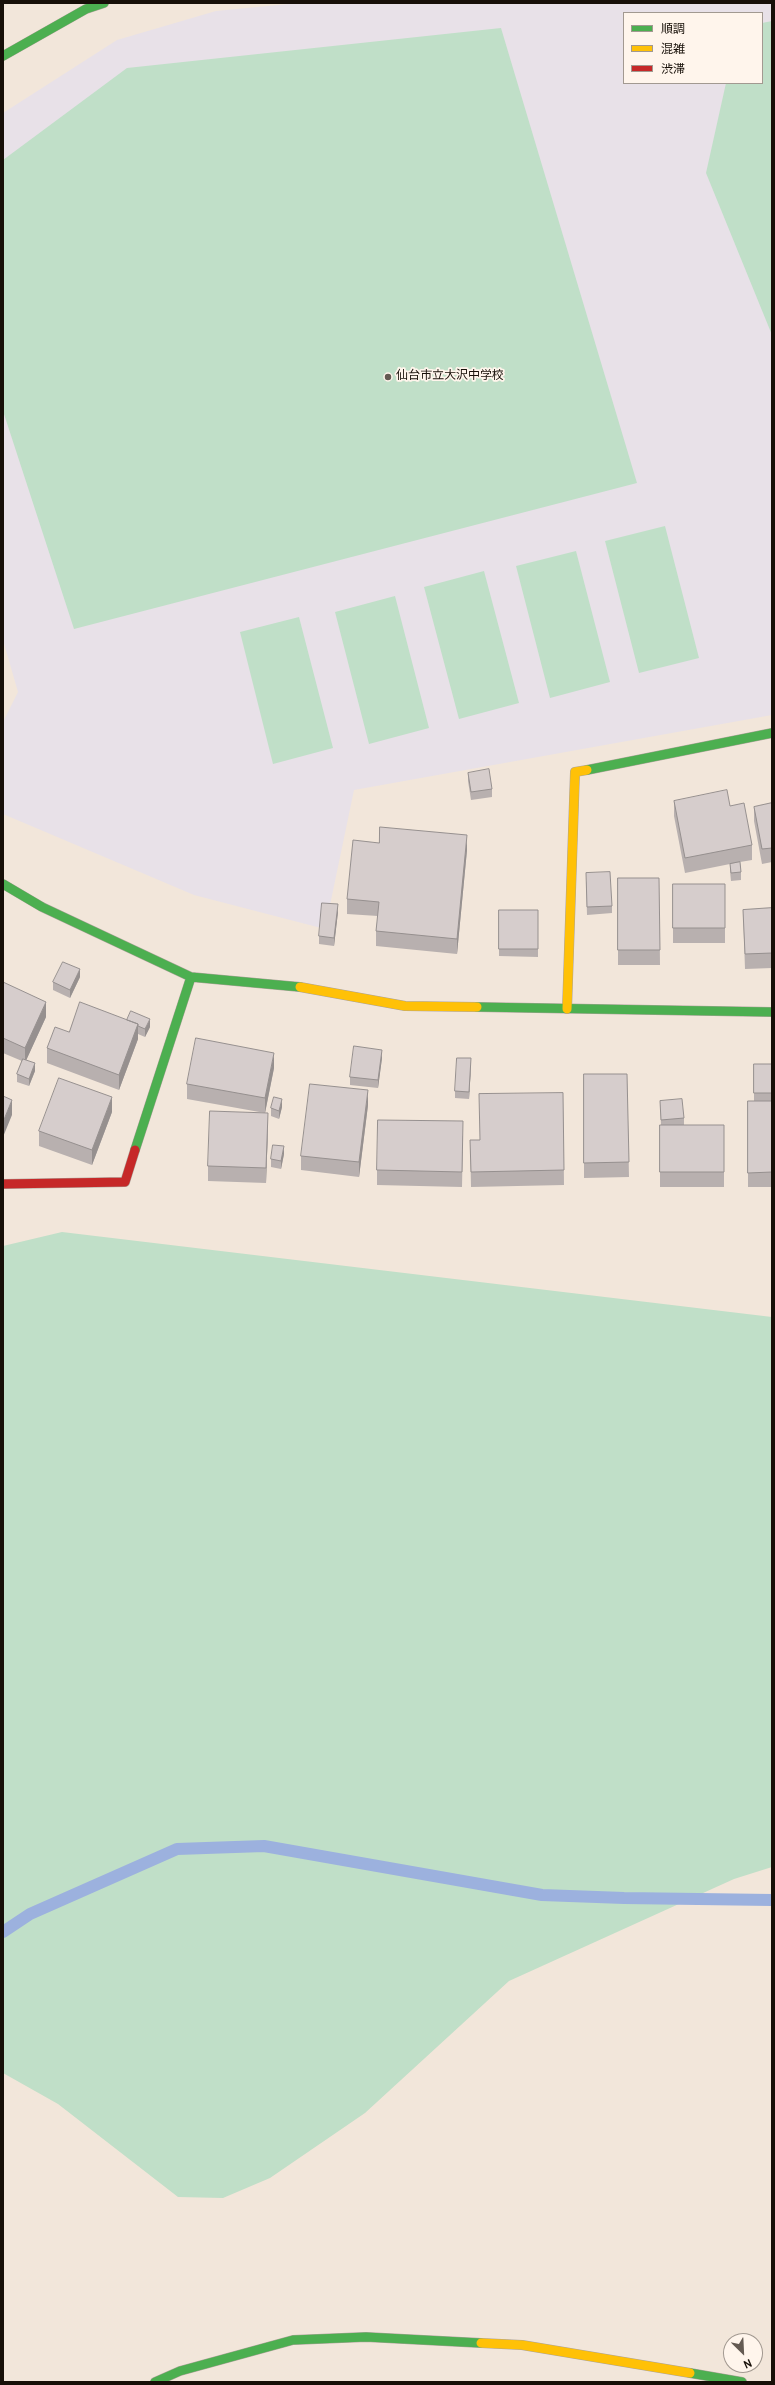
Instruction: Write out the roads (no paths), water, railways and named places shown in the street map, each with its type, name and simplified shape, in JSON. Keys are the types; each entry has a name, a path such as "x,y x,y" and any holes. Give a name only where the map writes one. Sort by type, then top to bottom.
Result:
{"street":[{"path":"3,56 86,9 104,3"},
{"path":"567,1009 574,844 575,772 772,733"},
{"path":"3,884 42,907 191,977 291,985 404,1006 772,1012"},
{"path":"3,1184 125,1182 191,977"},
{"path":"155,2382 180,2371 293,2340 366,2336 522,2345 742,2382"}],"waterway":[{"path":"3,1932 30,1914 177,1849 264,1846 542,1895 624,1898 772,1900"}],"place":[{"name":"仙台市立大沢中学校","path":"388,377"}]}
